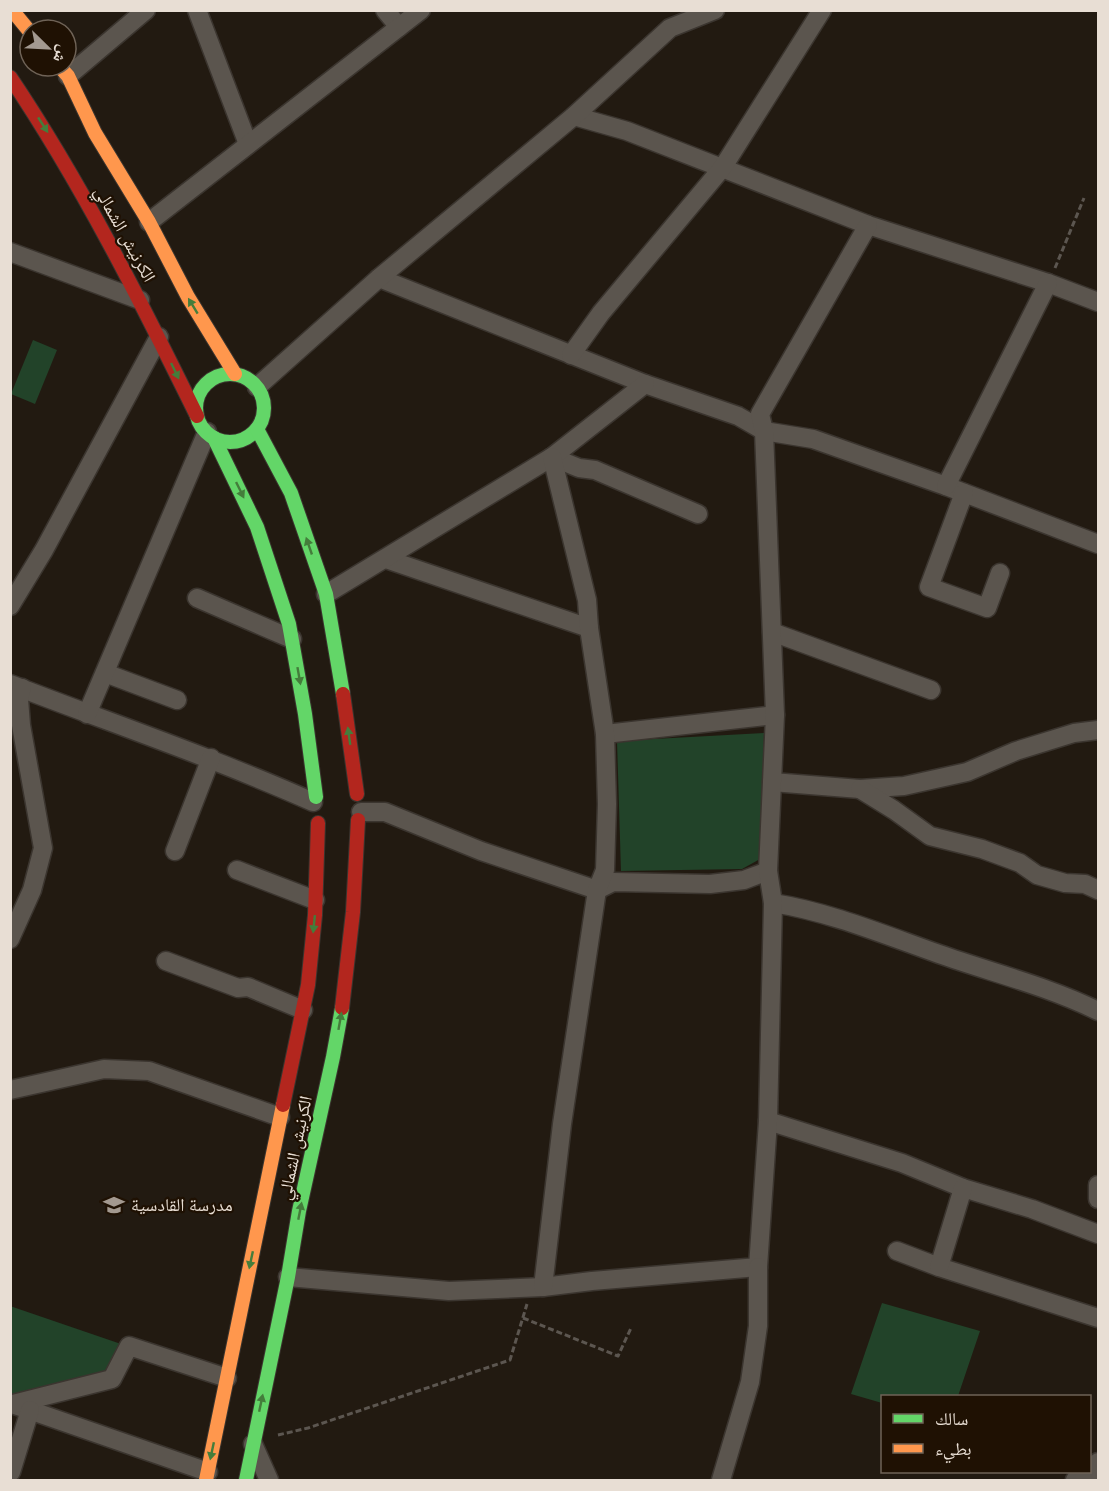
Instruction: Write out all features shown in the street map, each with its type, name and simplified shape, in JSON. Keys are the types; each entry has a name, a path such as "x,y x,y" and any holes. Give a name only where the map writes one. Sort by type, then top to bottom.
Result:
{"main road":[{"name":"الكرنيش الشمالي","path":"68,78 95,133 148,222 188,297 235,374"},
{"name":"الكرنيش الشمالي","path":"12,84 49,135 140,300 197,416"},
{"path":"210,435 225,441 237,441 248,437 257,429 262,419 263,397 257,387 243,376 224,374 213,378 199,394 196,405 197,416 210,435 257,527 290,624 318,795"},
{"name":"الكرنيش الشمالي","path":"246,1480 346,984 353,912 358,809 326,594 291,493 257,429"},
{"path":"318,823 324,829 338,832 351,828 358,809 351,788 342,784"},
{"name":"الكرنيش الشمالي","path":"207,1476 308,985 318,823 313,811 318,795"}],"street":[{"path":"78,61 146,10"},
{"path":"197,10 248,144"},
{"path":"385,10 399,27"},
{"path":"148,222 421,10"},
{"path":"257,387 379,278 574,116 670,28 716,10"},
{"path":"571,355 601,313 723,167 822,10"},
{"path":"574,116 627,131 868,225 1048,283 1098,302"},
{"path":"721,1480 750,1382 758,1326 758,1267 768,1121 773,903 768,871 775,715 764,430 760,414 868,225"},
{"path":"10,252 140,300"},
{"path":"379,278 645,384 738,416 764,430 813,440 946,486 1098,544"},
{"path":"946,486 1048,283"},
{"path":"10,606 44,550 159,337"},
{"path":"326,594 552,457 645,384"},
{"path":"87,714 210,435"},
{"path":"552,457 579,468 595,470 698,514"},
{"path":"537,1288 597,890 605,870 607,804 605,734 587,600 552,457"},
{"path":"964,493 929,587 987,608 1000,573"},
{"path":"386,559 589,628"},
{"path":"197,598 292,639"},
{"path":"772,632 931,690"},
{"path":"105,673 177,700"},
{"path":"16,686 87,714 318,795"},
{"path":"10,939 32,890 43,848 16,686"},
{"path":"605,734 775,715"},
{"path":"772,782 860,789 904,786 967,772 1016,751 1074,734 1098,730"},
{"path":"175,851 211,758"},
{"path":"860,789 930,836 982,849 1020,863 1037,875 1065,883 1084,884 1098,890"},
{"path":"358,809 385,812 481,851 597,890 613,882 710,884 744,880 768,871"},
{"path":"237,870 315,900"},
{"path":"773,903 795,906 895,937 1008,975 1078,1001 1098,1012"},
{"path":"166,961 238,988 248,987 303,1010"},
{"path":"10,1090 104,1069 149,1071 280,1117"},
{"path":"768,1121 902,1163 963,1188 1024,1206 1098,1234"},
{"path":"1098,1185 1098,1199"},
{"path":"939,1267 963,1188"},
{"path":"897,1251 939,1267 1098,1318"},
{"path":"288,1277 449,1291 537,1288 758,1267"},
{"path":"12,1404 112,1379 129,1346 227,1378"},
{"path":"12,1404 207,1476"},
{"path":"11,1472 30,1410"},
{"path":"253,1442 269,1480"},
{"path":"1075,1480 1088,1473"}],"path":[{"path":"1048,283 1084,198"},
{"path":"253,1442 308,1428 510,1360 523,1318 537,1288"},
{"path":"523,1318 618,1356 631,1328"}],"green space":[{"path":"33,340 57,350 35,404 11,394"},
{"path":"764,733 760,859 742,869 621,871 617,741"},
{"path":"882,1303 980,1331 958,1395 881,1395 881,1403 851,1394"},
{"path":"10,1306 121,1344 109,1372 11,1396"}],"traffic: fast":[{"path":"230,374 243,377 254,384 261,395 264,408 261,421 254,432 243,439 230,442 217,439 206,432 199,421 196,408 199,395 206,384 217,377 230,374"},
{"path":"257,429 291,493 326,594 343,694"},
{"path":"214,438 257,527 289,624 305,714 316,797"},
{"path":"246,1480 342,1008"}],"traffic: slow":[{"path":"12,10 19,18"},
{"path":"69,78 95,133 149,222 188,297 235,374"},
{"path":"206,1480 283,1105"}],"traffic: jam":[{"path":"10,77 86,201 132,286 197,416"},
{"path":"343,694 357,794"},
{"path":"342,1008 353,912 358,820"},
{"path":"283,1105 308,985 315,915 318,823"}],"place":[{"name":"مدرسة القادسية","path":"114,1205"}]}
